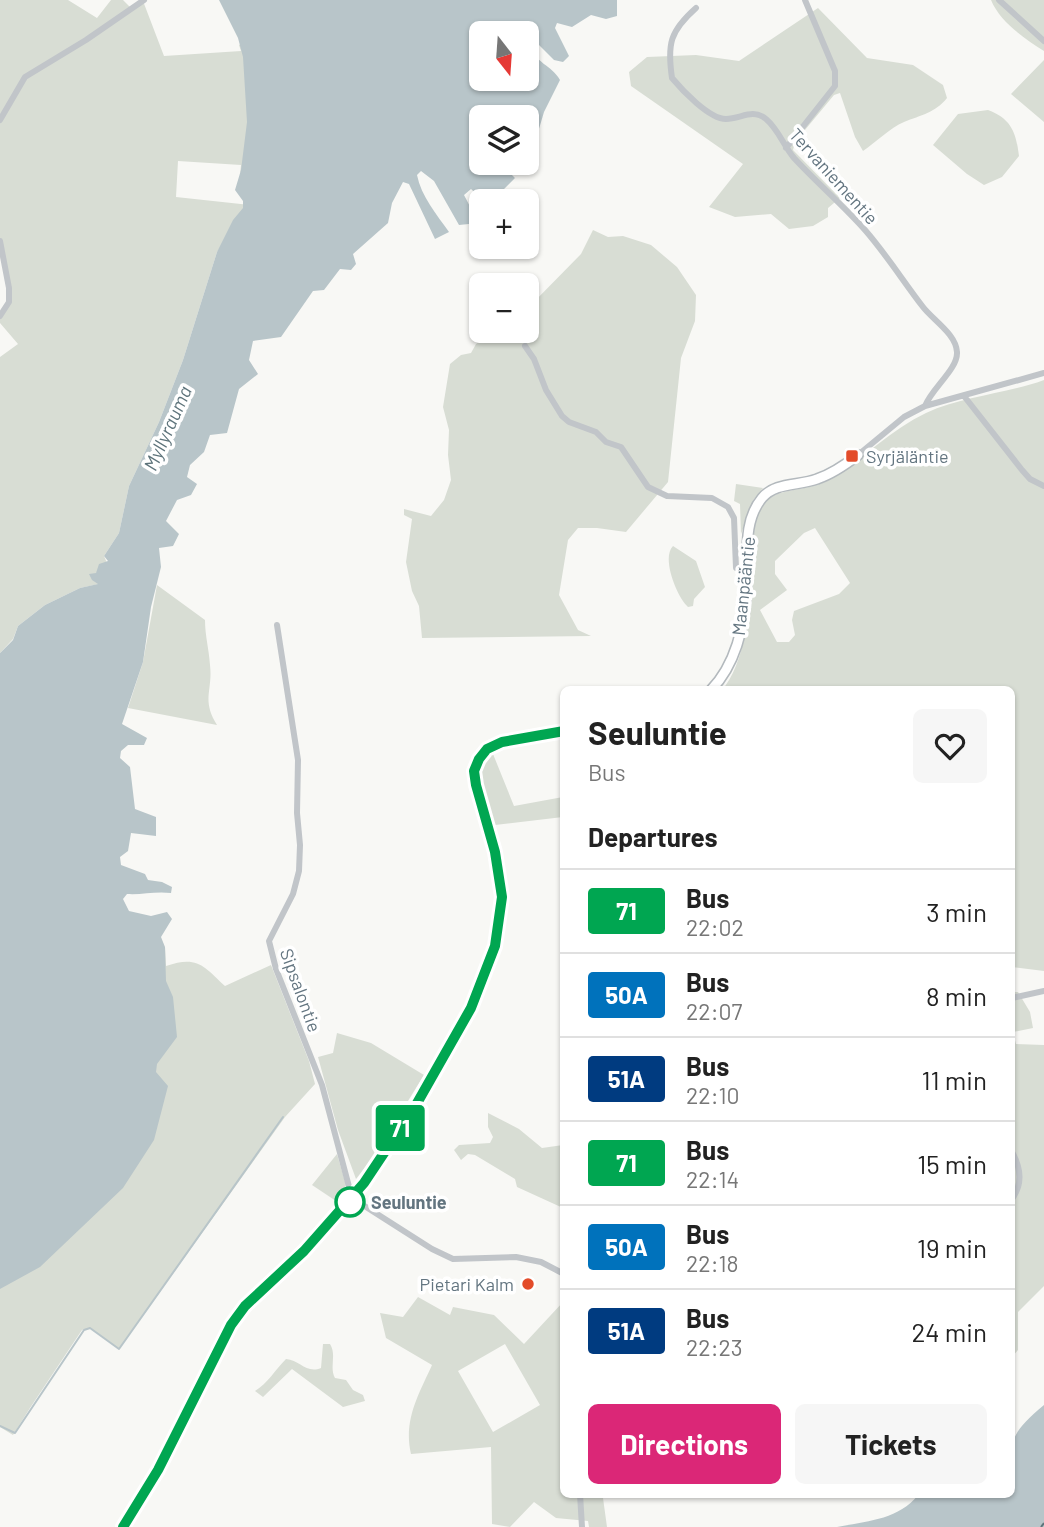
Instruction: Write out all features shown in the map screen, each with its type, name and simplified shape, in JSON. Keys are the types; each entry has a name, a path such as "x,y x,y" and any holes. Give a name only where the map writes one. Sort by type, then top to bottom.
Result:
{"street":[{"path":"0,120 25,77 144,0"},
{"path":"786,148 835,86 835,71 805,0"},
{"path":"999,0 1044,41"},
{"name":"Tervaniementie","path":"695,8 678,24 673,34 670,47 672,78 697,103 718,117 727,119 758,114 768,120 786,148 863,228 931,318 952,338 957,349 957,359 953,368 929,395 925,406"},
{"path":"0,241 9,302 0,316"},
{"path":"525,346 562,416 621,447 648,487 667,496 712,498 728,507 734,518 735,564 737,570 747,575"},
{"name":"Maanpääntie","path":"714,686 727,669 737,643 747,575 748,532 762,497 777,488 826,476 858,455 904,417 925,406 1044,373"},
{"path":"964,396 1030,479 1044,486"},
{"name":"Sipsalontie","path":"277,625 298,760 297,813 300,845 299,871 293,894 270,941 276,969 322,1085 352,1198"},
{"path":"123,1527 158,1470 231,1325 245,1306 304,1251 352,1198 416,1105 471,1008 495,946 502,890 495,852 476,785 477,762 487,749 502,742 560,732"},
{"path":"1015,997 1044,991"},
{"path":"1015,1161 1020,1177 1015,1194"},
{"path":"352,1198 432,1249 453,1259 516,1257 541,1262 560,1272"},
{"path":"580,1498 582,1527"}],"shaded area":[{"path":"0,0 68,0 97,18 111,0 123,0 132,9 143,1 164,56 241,51 239,45 244,43 270,98 240,174 241,165 178,161 176,197 250,205 217,252 183,360 159,422 129,486 119,533 104,556 107,563 96,573 99,584 80,588 45,605 18,626 13,639 0,653 0,357 18,344 0,323 0,316 9,302 0,244"},
{"path":"991,0 1044,0 1044,51 1007,23"},
{"path":"818,8 867,58 913,65 943,85 947,98 933,110 894,128 863,151 855,137 840,93 834,95 795,142 793,150 840,198 828,208 828,217 813,226 789,229 771,214 735,217 709,207 743,164 631,86 629,72 647,57 696,55 739,61"},
{"path":"1044,60 1044,122 1011,94"},
{"path":"988,110 1008,122 1019,156 1002,177 984,185 933,145 958,114"},
{"path":"593,230 608,237 623,236 651,245 677,267 696,295 695,321 681,358 668,482 626,532 578,528 568,540 559,595 578,630 591,636 422,638 419,606 412,591 406,562 412,519 404,515 404,509 431,516 444,500 451,480 449,430 443,407 450,364 461,355 471,353 478,343 539,343 539,297 581,254"},
{"path":"1044,380 1044,971 1015,967 1015,686 725,686 736,666 745,634 752,585 750,540 753,520 760,506 780,493 820,484 834,477 902,427 926,413","holes":["815,528 850,583 839,594 794,611 792,620 795,635 789,642 777,642 760,610 787,590 775,574 775,561 804,533"]},
{"path":"736,484 763,488 754,499 741,534 740,504 734,501"},
{"path":"673,546 696,561 705,587 694,599 693,606 688,607 684,602 672,577 669,559"},
{"path":"157,585 205,620 211,674 209,701 217,725 128,708 143,662"},
{"path":"493,754 514,806 560,798 560,817 495,825 483,787 482,767"},
{"path":"165,947 166,966 185,962 199,964 225,986 271,965 309,1061 315,1084 285,1117 119,1349 90,1328 82,1330 13,1435 0,1427 0,1196"},
{"path":"1015,992 1018,992 1030,1012 1033,1028 1015,1032"},
{"path":"337,1033 371,1043 424,1075 374,1156 356,1179 338,1130 318,1057 333,1053"},
{"path":"1015,1040 1016,1044 1044,1045 1044,1286 1018,1312 1018,1350 1015,1354"},
{"path":"488,1113 519,1129 542,1148 560,1145 560,1207 517,1187 515,1179 475,1155 468,1154 461,1160 454,1150 459,1145 490,1143 493,1137 488,1127"},
{"path":"337,1154 346,1185 336,1201 312,1185"},
{"path":"418,1297 450,1315 453,1307 494,1315 524,1344 560,1305 560,1498 603,1498 607,1527 589,1527 588,1521 556,1518 534,1502 510,1527 492,1524 491,1447 411,1454 411,1419 432,1365 386,1338 380,1313 403,1317","holes":["505,1344 540,1405 493,1432 458,1371"]},
{"path":"323,1344 330,1344 332,1348 335,1378 346,1380 353,1390 363,1395 365,1401 343,1407 292,1369 263,1397 255,1391 286,1359 307,1368 321,1368"}],"water":[{"name":"Myllyrauma","path":"219,0 617,0 617,16 606,19 591,15 572,27 557,23 555,28 569,56 563,62 554,60 539,45 539,21 469,21 469,91 539,91 539,60 560,80 539,129 539,105 469,105 469,175 512,175 515,178 504,189 469,189 464,195 469,205 469,224 459,225 434,181 421,171 417,175 422,190 449,232 435,239 409,184 403,182 392,203 388,223 353,254 356,264 351,270 340,269 324,290 313,291 281,337 253,341 249,360 258,374 239,389 227,433 210,435 204,452 190,465 187,477 197,484 191,495 177,500 166,521 179,534 173,546 159,548 161,567 151,607 143,662 122,724 147,738 144,745 128,745 121,751 120,758 130,767 135,809 156,817 156,836 131,833 128,851 120,857 121,865 145,874 148,880 172,887 171,893 127,894 123,899 129,911 151,916 167,912 172,919 161,937 165,947 166,981 173,997 177,1037 157,1064 156,1072 168,1086 154,1140 123,1188 40,1267 0,1289 0,653 13,640 18,626 45,605 80,588 98,584 89,574 96,573 99,564 108,561 104,556 119,533 129,486 159,422 183,360 217,252 233,220 243,208 243,201 235,190 241,170 247,122 243,57 238,38"},
{"path":"1044,1405 1044,1527 837,1527 891,1515 915,1498 1015,1498 1015,1438"}],"waterway":[{"path":"0,1426 15,1433 84,1330 90,1328 119,1349 283,1117"}],"ferry route":[{"path":"1041,1527 1044,1523"}],"bus line":[{"name":"71","path":"123,1527 158,1470 231,1325 245,1306 304,1251 364,1183 416,1105 471,1008 495,946 502,897 495,852 476,785 475,766 491,746 560,732"}],"place":[{"name":"Syrjäläntie","path":"852,456"},
{"name":"Seuluntie","path":"350,1202"},
{"name":"Pietari Kalm","path":"528,1284"}]}
